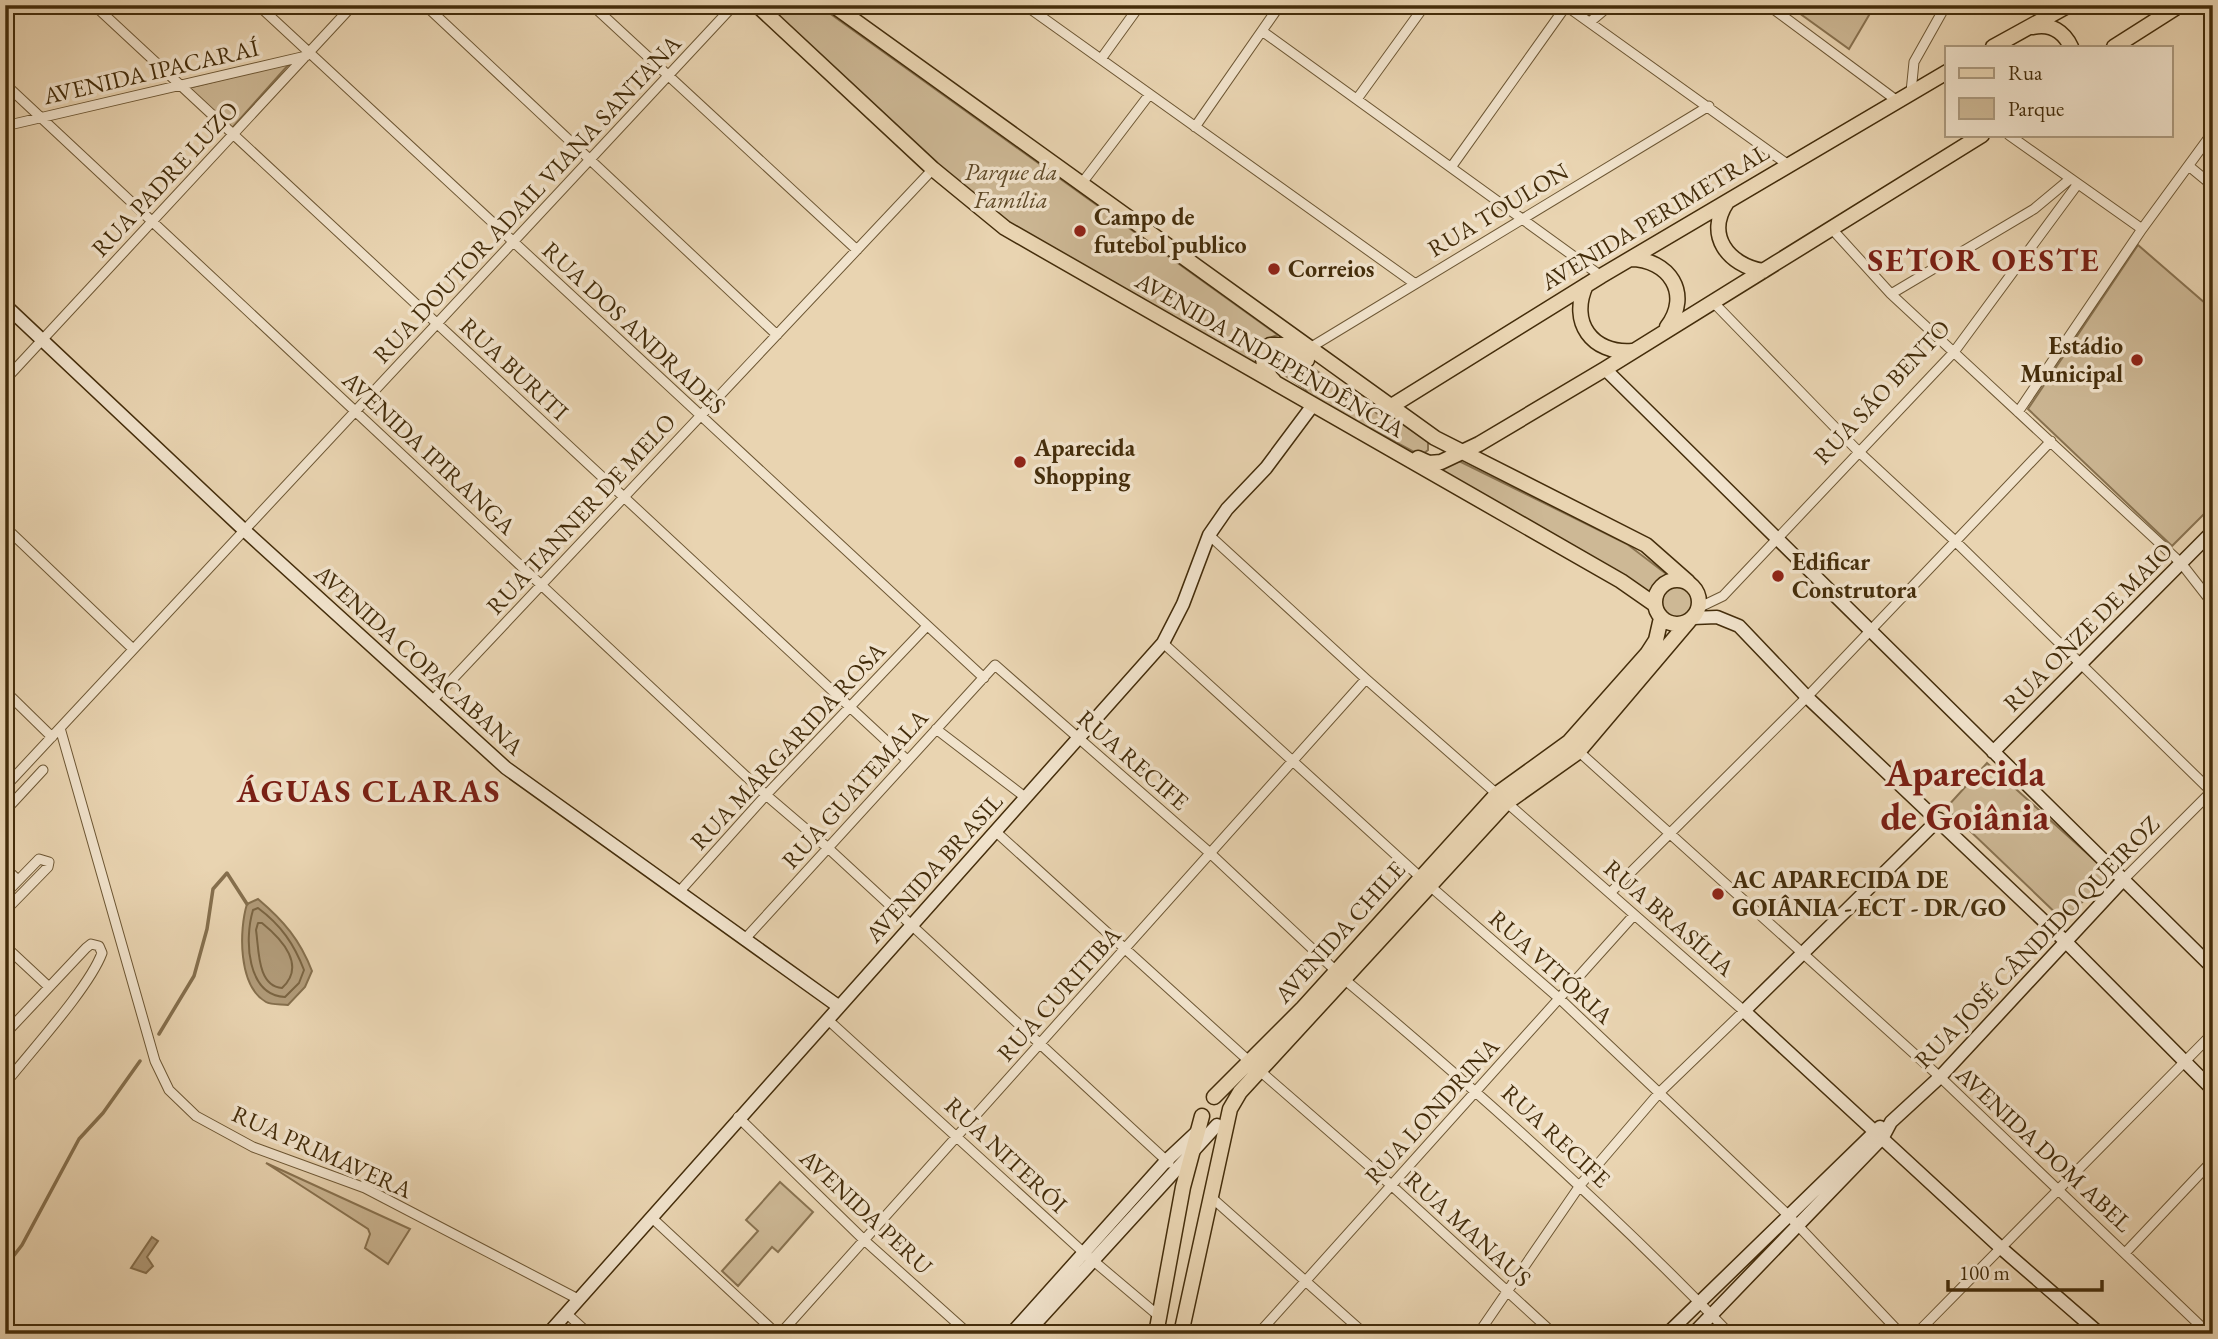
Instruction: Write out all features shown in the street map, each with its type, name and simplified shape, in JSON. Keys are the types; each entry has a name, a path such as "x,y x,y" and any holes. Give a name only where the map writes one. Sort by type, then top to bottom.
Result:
{"main road":[{"name":"AVENIDA INDEPENDÊNCIA","path":"757,5 972,204 1016,234 1621,581 1654,604"},
{"path":"1995,46 2069,5"},
{"path":"2116,46 2180,5"},
{"name":"AVENIDA INDEPENDÊNCIA","path":"840,7 1308,349 1435,438 1646,545 1688,582"},
{"path":"2030,28 2050,27 2067,38 2071,46"},
{"name":"AVENIDA PERIMETRAL","path":"1390,407 1787,164 1945,73"},
{"path":"1350,427 1372,433 1416,458 1435,463 1461,453 1605,369 1980,136"},
{"path":"1729,200 1720,213 1718,229 1722,246 1739,264 1763,271"},
{"path":"1630,259 1641,259 1662,267 1676,285 1678,307 1664,331"},
{"path":"1586,285 1580,298 1579,313 1591,340 1618,352 1633,351"},
{"path":"1279,385 1267,373 1263,359 1265,349 1278,343 1288,347 1367,402 1390,407"},
{"path":"1416,458 1430,456 1435,438"},
{"path":"1666,582 1688,582 1698,594 1693,616 1678,624 1661,618 1654,604 1656,593 1666,582"},
{"name":"RUA SÃO BENTO","path":"1501,798 1573,747 1664,654 1693,616"},
{"name":"RUA SÃO BENTO","path":"1573,747 1647,654 1656,640 1661,618"},
{"name":"AVENIDA CHILE","path":"1200,1123 1202,1106 1255,1067 1501,798"},
{"name":"AVENIDA CHILE","path":"1225,1118 1255,1067"},
{"path":"1181,1334 1225,1118 1224,1100 1214,1097"},
{"path":"1156,1334 1184,1187 1200,1123 1225,1118"}],"street":[{"name":"RUA BURITI","path":"94,5 907,760"},
{"name":"RUA DOS ANDRADES","path":"258,5 307,54 984,678"},
{"name":"RUA PADRE LUZO","path":"5,380 353,5"},
{"path":"425,5 776,335"},
{"path":"592,5 857,250"},
{"name":"RUA DOUTOR ADAIL VIANA SANTANA","path":"5,788 734,5"},
{"path":"1025,5 1414,283"},
{"path":"1101,59 1140,5"},
{"path":"1195,127 1280,5"},
{"path":"1357,99 1425,5"},
{"path":"1590,22 1610,5"},
{"path":"1768,5 1896,100"},
{"path":"1910,92 1912,72 1919,51 1946,5"},
{"path":"1452,166 1565,6 1787,164"},
{"path":"1262,31 1601,276"},
{"name":"AVENIDA IPACARAÍ","path":"5,126 307,54"},
{"path":"1912,72 1927,83"},
{"name":"AVENIDA IPIRANGA","path":"5,84 766,795 828,848 1171,1165"},
{"path":"1082,183 1149,95"},
{"name":"RUA TOULON","path":"1308,349 1709,106"},
{"path":"2018,412 2142,229 2190,167 2213,132"},
{"path":"2011,136 2142,229"},
{"path":"2190,167 2213,186"},
{"name":"RUA TANNER DE MELO","path":"431,702 933,169"},
{"path":"1891,294 2034,209 2074,182"},
{"name":"RUA SÃO BENTO","path":"1693,616 1723,596 1775,538 1954,352 2048,223 2074,182"},
{"path":"2034,209 2048,223"},
{"path":"1831,228 1891,294 2181,563 2213,604"},
{"path":"1713,302 1859,452 1954,540 2212,792"},
{"name":"AVENIDA COPACABANA","path":"5,306 244,530 506,768 838,1006"},
{"path":"1605,369 2213,968"},
{"name":"AVENIDA BRASIL","path":"548,1334 738,1117 1163,643 1183,604 1209,535 1313,405"},
{"path":"1610,893 1807,697 2051,441"},
{"path":"5,527 134,649"},
{"name":"RUA ONZE DE MAIO","path":"1993,752 2213,531"},
{"name":"RUA BRASÍLIA","path":"1209,535 1366,679 1744,1011 2001,1248 2100,1334"},
{"path":"1693,616 1717,617 1739,626 1807,697 1939,819 2213,1090"},
{"name":"RUA MARGARIDA ROSA","path":"679,892 766,795 927,626"},
{"name":"RUA VITÓRIA","path":"1163,643 1294,759 1425,881 1560,999 1787,1214 1901,1334"},
{"name":"RUA GUATEMALA","path":"744,940 995,665"},
{"name":"RUA RECIFE","path":"995,665 1210,853 1340,975 1476,1090 1581,1184 1730,1334"},
{"name":"RUA CURITIBA","path":"778,1334 1366,679"},
{"path":"5,691 52,737"},
{"name":"RUA PRIMAVERA","path":"60,728 155,1061 169,1090 196,1116 253,1147 365,1188 578,1299"},
{"path":"936,729 1025,797"},
{"name":"AVENIDA DOM ABEL","path":"1573,747 1671,832 1940,1077 2209,1334"},
{"path":"5,811 43,770"},
{"name":"RUA JOSÉ CÂNDIDO QUEIROZ","path":"1879,1133 1940,1077 2123,880 2212,792"},
{"path":"1478,1334 1581,1184 1659,1093 1939,819"},
{"name":"RUA MANAUS","path":"995,831 1554,1334"},
{"path":"5,894 39,859 49,862 48,867 5,911"},
{"path":"5,868 18,880"},
{"name":"RUA LONDRINA","path":"1258,1334 1634,915"},
{"path":"5,1034 86,948 92,944 99,946 102,953 99,961 5,1084"},
{"path":"5,946 49,987"},
{"name":"RUA NITERÓI","path":"827,1019 1088,1256 1160,1317"},
{"path":"1916,1334 2213,1033"},
{"name":"AVENIDA PERU","path":"738,1117 863,1239 970,1334"},
{"name":"AVENIDA CHILE","path":"1171,1165 1194,1150 1225,1118"},
{"name":"AVENIDA CHILE","path":"1011,1334 1088,1256 1171,1165 1200,1123"},
{"path":"1667,1334 1787,1214 1879,1133"},
{"path":"1693,1334 1798,1226 1879,1133"},
{"path":"2126,1252 2213,1160"},
{"path":"1211,1197 1365,1334"},
{"path":"651,1217 778,1334"},
{"name":"AVENIDA CHILE","path":"1026,1334 1088,1256"},
{"path":"566,1313 589,1334"}],"green space":[{"name":"Parque da Família","path":"764,5 818,5 1278,335 1267,340 1260,348 1258,370 991,213"},
{"path":"1788,5 1875,5 1849,49"},
{"path":"290,63 232,128 190,89 192,87"},
{"name":"Estádio Municipal","path":"2138,245 2213,310 2213,505 2172,546 2028,409"},
{"path":"1286,349 1378,414 1388,414 1428,442 1428,450 1423,454 1416,453 1369,428 1352,423 1312,399 1305,389 1270,365 1269,356 1272,350"},
{"path":"1459,461 1627,544 1669,576 1657,582 1646,597 1437,468"},
{"path":"1677,587 1688,591 1692,602 1688,613 1677,617 1666,613 1662,602 1666,591"},
{"path":"1987,763 2111,875 2063,920 1946,808"},
{"path":"266,1163 410,1229 388,1264 365,1248 370,1234 368,1229"},
{"path":"780,1182 813,1212 778,1252 772,1247 738,1286 722,1271 758,1231 746,1220"}],"water":[{"path":"258,899 290,932 312,971 305,987 288,1005 266,1002 250,984 246,971 242,942 244,915 247,904"},
{"path":"152,1237 158,1241 147,1257 153,1266 146,1273 131,1268"}],"waterway":[{"path":"159,1034 194,976 207,929 213,889 227,873 247,904"},
{"path":"5,1267 22,1245 79,1139 103,1113 140,1061"}],"place":[{"name":"Campo de futebol publico","path":"1080,231"},
{"name":"Correios","path":"1274,269"},
{"name":"Estádio Municipal","path":"2137,360"},
{"name":"Aparecida Shopping","path":"1020,462"},
{"name":"Edificar Construtora","path":"1778,576"},
{"name":"AC APARECIDA DE GOIÂNIA - ECT - DR/GO","path":"1718,894"}],"district":[{"name":"SETOR OESTE","path":"1984,260"},
{"name":"ÁGUAS CLARAS","path":"369,791"},
{"name":"Aparecida de Goiânia","path":"1965,795"}]}
